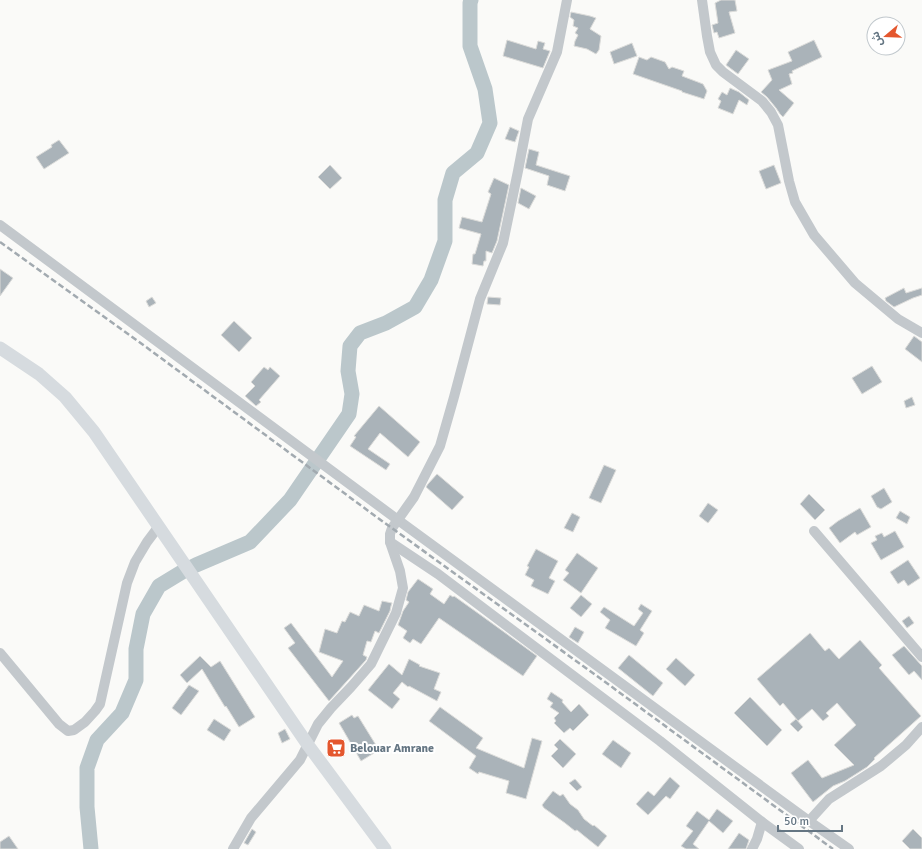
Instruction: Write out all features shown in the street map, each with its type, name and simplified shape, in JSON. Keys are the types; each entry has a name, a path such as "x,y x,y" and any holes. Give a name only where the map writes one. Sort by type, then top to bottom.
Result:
{"main road":[{"path":"0,348 38,374 65,397 94,432 308,745 385,849"}],"street":[{"path":"233,849 251,818 300,760 318,724 371,664 396,612 402,588 400,571 390,542 390,534 392,528 414,497 440,446 480,299 503,243 528,119 557,52 567,0"},
{"path":"702,0 710,52 716,65 762,101 771,112 778,125 789,181 795,202 814,235 855,283 898,319 922,333"},
{"path":"0,225 398,520 849,849"},
{"path":"0,653 59,724 68,731 74,730 95,711 100,704 127,583 135,562 159,526"},
{"path":"814,531 922,657"},
{"path":"390,542 451,584 799,849"},
{"path":"809,821 829,799 881,766 906,745 922,726"},
{"path":"752,849 762,822"}],"building":[{"path":"721,0 735,0 737,11 729,12 735,33 719,38 717,32 714,33 712,25 718,23 715,3"},
{"path":"571,12 596,18 590,29 601,36 599,50 596,54 587,49 574,46 578,35 575,33 578,28 573,26 574,20 570,17"},
{"path":"507,40 536,49 538,41 545,43 543,49 550,51 543,68 503,56"},
{"path":"814,40 822,57 792,71 793,73 789,74 792,84 779,90 794,103 783,117 767,97 761,92 772,80 768,70 792,61 788,52"},
{"path":"632,43 637,56 614,64 610,52"},
{"path":"736,50 749,59 738,74 726,65"},
{"path":"639,57 647,60 651,57 665,62 669,69 672,67 684,71 682,76 703,84 707,91 704,99 633,74"},
{"path":"730,88 739,92 749,100 747,105 739,100 733,114 718,108 721,101 718,99 722,92 727,95"},
{"path":"510,127 519,131 515,142 505,139"},
{"path":"59,140 69,153 44,169 36,157 52,147 51,145"},
{"path":"529,149 539,152 536,165 570,176 565,191 547,185 549,176 525,168"},
{"path":"330,165 342,178 330,189 318,177"},
{"path":"774,165 781,183 766,189 759,171"},
{"path":"494,178 509,185 497,241 492,253 486,251 486,261 484,261 483,266 472,264 473,254 475,254 481,234 459,228 462,217 482,222 491,194 488,192"},
{"path":"521,188 536,196 529,209 518,203"},
{"path":"0,269 13,278 0,296"},
{"path":"904,288 906,293 922,288 922,295 894,307 886,301 885,298"},
{"path":"152,297 156,303 149,307 146,301"},
{"path":"488,297 501,298 500,305 487,304"},
{"path":"234,321 252,338 239,352 221,335"},
{"path":"914,336 922,342 922,362 905,349"},
{"path":"872,366 882,382 862,394 852,378"},
{"path":"264,367 268,370 270,367 280,376 259,400 261,402 256,406 245,396 255,386 251,382"},
{"path":"912,397 915,405 906,408 904,401"},
{"path":"379,406 420,442 408,457 380,433 368,449 390,464 386,470 350,446 356,437 354,436"},
{"path":"604,465 616,470 601,503 589,498"},
{"path":"437,474 464,497 452,510 426,487"},
{"path":"884,488 892,502 881,509 877,507 871,496"},
{"path":"809,494 825,510 815,520 800,504"},
{"path":"708,503 718,510 708,523 699,516"},
{"path":"860,508 871,527 857,535 855,532 840,543 829,528"},
{"path":"900,511 910,517 907,524 896,518"},
{"path":"572,513 580,517 573,532 564,528"},
{"path":"895,531 904,547 881,560 871,543 877,540 875,536 882,533 884,537"},
{"path":"536,549 558,561 549,578 555,581 548,594 531,586 534,580 525,575 529,567 527,566"},
{"path":"577,553 598,568 581,593 563,580 569,573 565,570"},
{"path":"908,560 920,578 908,586 904,580 898,584 890,572"},
{"path":"418,579 433,589 430,594 444,604 450,595 453,597 454,596 537,656 523,676 439,618 421,644 413,639 410,643 403,638 407,631 398,625 403,611 409,602 406,600 408,592"},
{"path":"581,595 592,604 581,617 570,608"},
{"path":"382,601 392,603 390,611 379,633 375,631 371,642 367,641 363,655 367,657 366,660 329,701 288,648 295,643 284,628 291,623 332,677 343,661 319,652 325,629 337,633 342,621 345,622 350,612 359,616 364,605 379,611"},
{"path":"641,604 652,611 640,630 644,633 636,646 605,628 610,620 600,612 604,607 634,626 643,613 638,609"},
{"path":"909,616 914,623 907,628 902,621"},
{"path":"575,627 584,632 578,643 569,637"},
{"path":"810,633 825,651 829,648 839,659 860,640 882,665 879,668 921,716 874,758 875,759 867,767 845,781 833,786 813,802 791,773 808,760 822,778 854,765 834,745 856,725 837,703 826,713 829,716 823,721 812,709 798,721 783,703 780,706 757,679"},
{"path":"904,646 922,666 922,680 914,671 909,675 892,655"},
{"path":"629,655 663,683 653,696 618,668"},
{"path":"200,656 211,667 220,661 255,717 239,727 202,669 187,683 180,675"},
{"path":"676,658 695,675 685,686 666,669"},
{"path":"409,659 420,665 419,666 440,673 434,689 441,692 437,701 409,686 408,687 402,682 393,693 400,699 392,709 368,690 389,664 402,675"},
{"path":"189,685 199,691 181,715 172,708"},
{"path":"551,692 563,700 562,702 571,712 579,704 589,715 573,731 570,728 564,733 554,723 556,721 554,718 559,713 550,707 553,703 547,699"},
{"path":"750,697 782,730 767,746 734,713"},
{"path":"440,707 483,738 476,748 524,768 532,738 542,741 526,799 506,793 509,781 479,772 478,774 469,768 476,756 429,721"},
{"path":"352,715 354,718 358,716 379,750 361,761 339,723"},
{"path":"214,719 231,730 224,741 207,730"},
{"path":"796,719 803,727 798,732 790,724"},
{"path":"285,729 290,739 282,743 278,733"},
{"path":"560,739 576,754 563,768 551,756 558,749 554,745"},
{"path":"613,740 631,753 621,768 602,754"},
{"path":"670,777 680,786 670,799 666,796 648,815 636,804 648,791 654,796"},
{"path":"575,779 582,787 577,791 569,783"},
{"path":"553,791 560,796 563,794 584,819 607,836 598,847 577,830 575,831 544,808 542,805"},
{"path":"717,809 733,821 723,833 709,821 693,844 699,849 686,849 681,846 693,831 686,826 697,811 709,820"},
{"path":"252,829 256,832 248,845 244,843"},
{"path":"913,829 922,838 922,849 910,849 902,841"},
{"path":"739,833 749,840 746,849 728,849"},
{"path":"9,836 18,849 0,849 0,842"}],"waterway":[{"path":"91,849 87,807 87,768 97,740 122,713 136,680 136,649 143,614 159,586 196,565 250,542 290,500 349,414 352,394 348,371 350,346 360,333 386,323 415,307 431,280 445,241 445,200 453,173 477,153 490,123 485,89 470,46 471,0"}],"railway":[{"path":"0,242 833,849"}],"place":[{"name":"Belouar Amrane","path":"336,748"}]}
